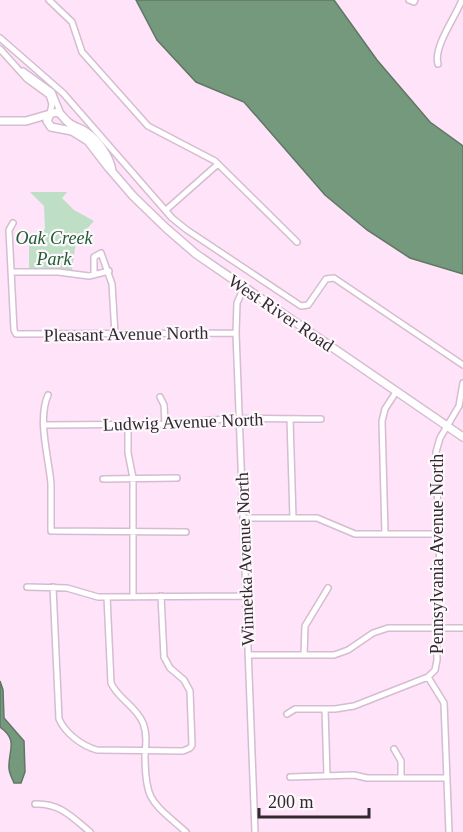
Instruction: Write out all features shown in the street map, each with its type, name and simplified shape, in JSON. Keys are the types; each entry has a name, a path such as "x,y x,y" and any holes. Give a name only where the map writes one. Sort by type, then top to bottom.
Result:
{"main road":[{"path":"0,121 43,122 58,129 63,125 63,116 55,112 26,120"},
{"path":"49,126 50,114"},
{"name":"West River Road","path":"63,116 70,124 86,131 96,141 112,171"},
{"name":"West River Road","path":"58,129 72,131 84,137 134,196 175,237 196,254 463,437"}],"street":[{"path":"49,0 74,24 82,52 148,126 218,164 297,242"},
{"path":"438,64 436,58 462,0"},
{"name":"West River Road","path":"0,38 63,93 172,218 187,230 302,306 309,303 329,277 338,280 463,365"},
{"path":"0,49 27,79 50,97 52,104 50,114"},
{"path":"17,66 50,90 55,97 57,109 63,116"},
{"path":"166,210 218,164"},
{"path":"13,223 9,230 11,272 94,275 109,271"},
{"path":"94,275 94,257 98,254 102,255 112,284 115,334"},
{"name":"Pleasant Avenue North","path":"11,272 16,334 236,333"},
{"name":"Winnetka Avenue North","path":"244,287 237,303 236,333 255,832"},
{"name":"Pennsylvania Avenue North","path":"448,832 444,703 428,677 435,670 437,663 436,595 440,572 436,452 440,438 459,406 463,383"},
{"path":"385,534 382,421 385,409 396,392"},
{"path":"48,395 44,404 45,451 51,484 51,531 186,532"},
{"path":"160,397 164,405 165,424"},
{"name":"Ludwig Avenue North","path":"45,425 165,424 238,419 321,419"},
{"path":"290,419 293,518"},
{"path":"128,424 128,453 133,478 133,597"},
{"path":"103,478 177,478"},
{"path":"244,518 322,518 355,534 438,534"},
{"path":"27,587 67,588 89,596 107,597 247,596"},
{"path":"53,587 58,712 62,725 71,735 91,748 183,751 192,745 190,692 180,673 170,668 164,657 161,597"},
{"path":"304,655 305,626 328,588"},
{"path":"107,597 111,683 118,694 134,708 145,730 146,785 154,803 184,831"},
{"path":"249,655 341,653 373,633 388,628 463,628"},
{"path":"288,714 295,709 354,706 428,677"},
{"path":"325,709 327,775"},
{"path":"394,749 400,761 401,778"},
{"path":"290,777 327,775 447,778"},
{"path":"136,787 146,785"},
{"path":"35,804 52,805 64,810 88,831"}],"green space":[{"name":"Oak Creek Park","path":"30,192 67,192 62,198 74,210 94,221 76,241 72,270 29,269 29,244 45,229 44,206"}],"shaded area":[{"path":"136,0 334,0 377,60 430,122 463,146 463,274 410,258 367,230 325,195 244,102 196,82 157,40"},
{"path":"0,681 3,690 4,718 24,741 25,772 21,783 14,783 11,776 9,762 11,741 0,727"}]}
